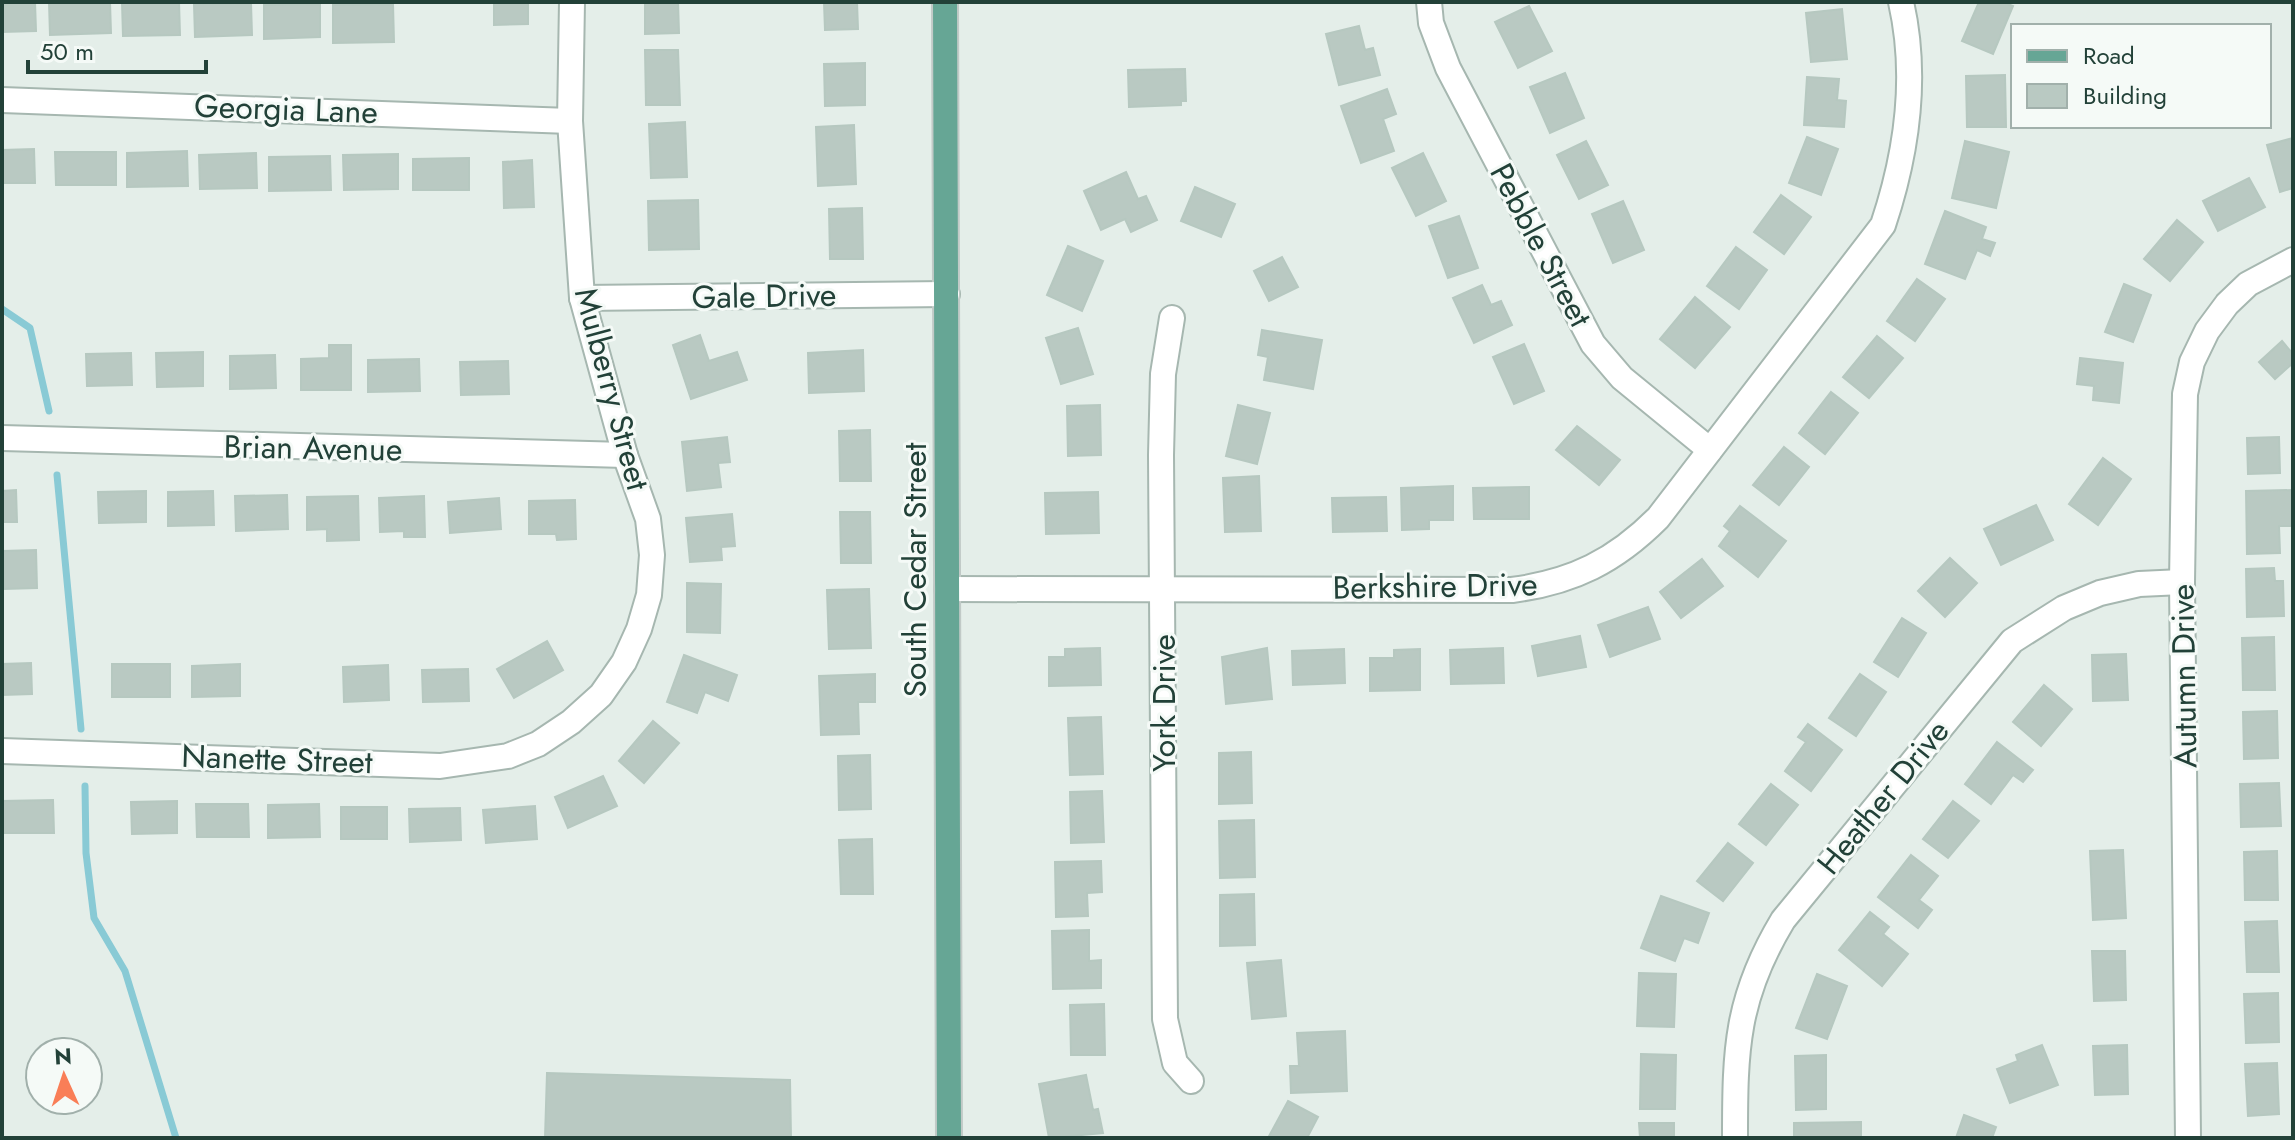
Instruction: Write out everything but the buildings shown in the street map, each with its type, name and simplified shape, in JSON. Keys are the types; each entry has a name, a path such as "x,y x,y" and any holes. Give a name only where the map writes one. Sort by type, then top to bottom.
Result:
{"main road":[{"name":"South Cedar Street","path":"945,2 949,1138"}],"street":[{"name":"Mulberry Street","path":"547,738 571,722 601,695 624,662 639,629 649,595 652,555 648,519 625,455 582,298 570,121 572,2"},
{"name":"Pebble Street","path":"1429,2 1431,23 1448,68 1593,344 1622,378 1710,450"},
{"name":"Berkshire Drive","path":"947,589 1512,590 1546,586 1578,576 1632,545 1658,518 1883,225 1906,138 1909,56 1901,2"},
{"name":"Georgia Lane","path":"2,100 570,121"},
{"name":"Autumn Drive","path":"2188,1138 2182,582 2185,394 2192,362 2207,331 2227,304 2248,284 2293,260"},
{"name":"Gale Drive","path":"582,298 947,294"},
{"name":"York Drive","path":"1172,318 1163,374 1165,1019 1175,1063 1191,1081"},
{"name":"Brian Avenue","path":"2,438 625,455"},
{"name":"Heather Drive","path":"1735,1138 1739,1027 1762,954 1783,920 2012,641 2064,608 2100,593 2139,584 2182,582"},
{"name":"Nanette Street","path":"2,751 440,766 508,756 547,738"}],"waterway":[{"path":"2,309 30,328 49,411"},
{"path":"57,475 81,729"},
{"path":"85,786 86,853 94,918 125,971 176,1138"}]}
